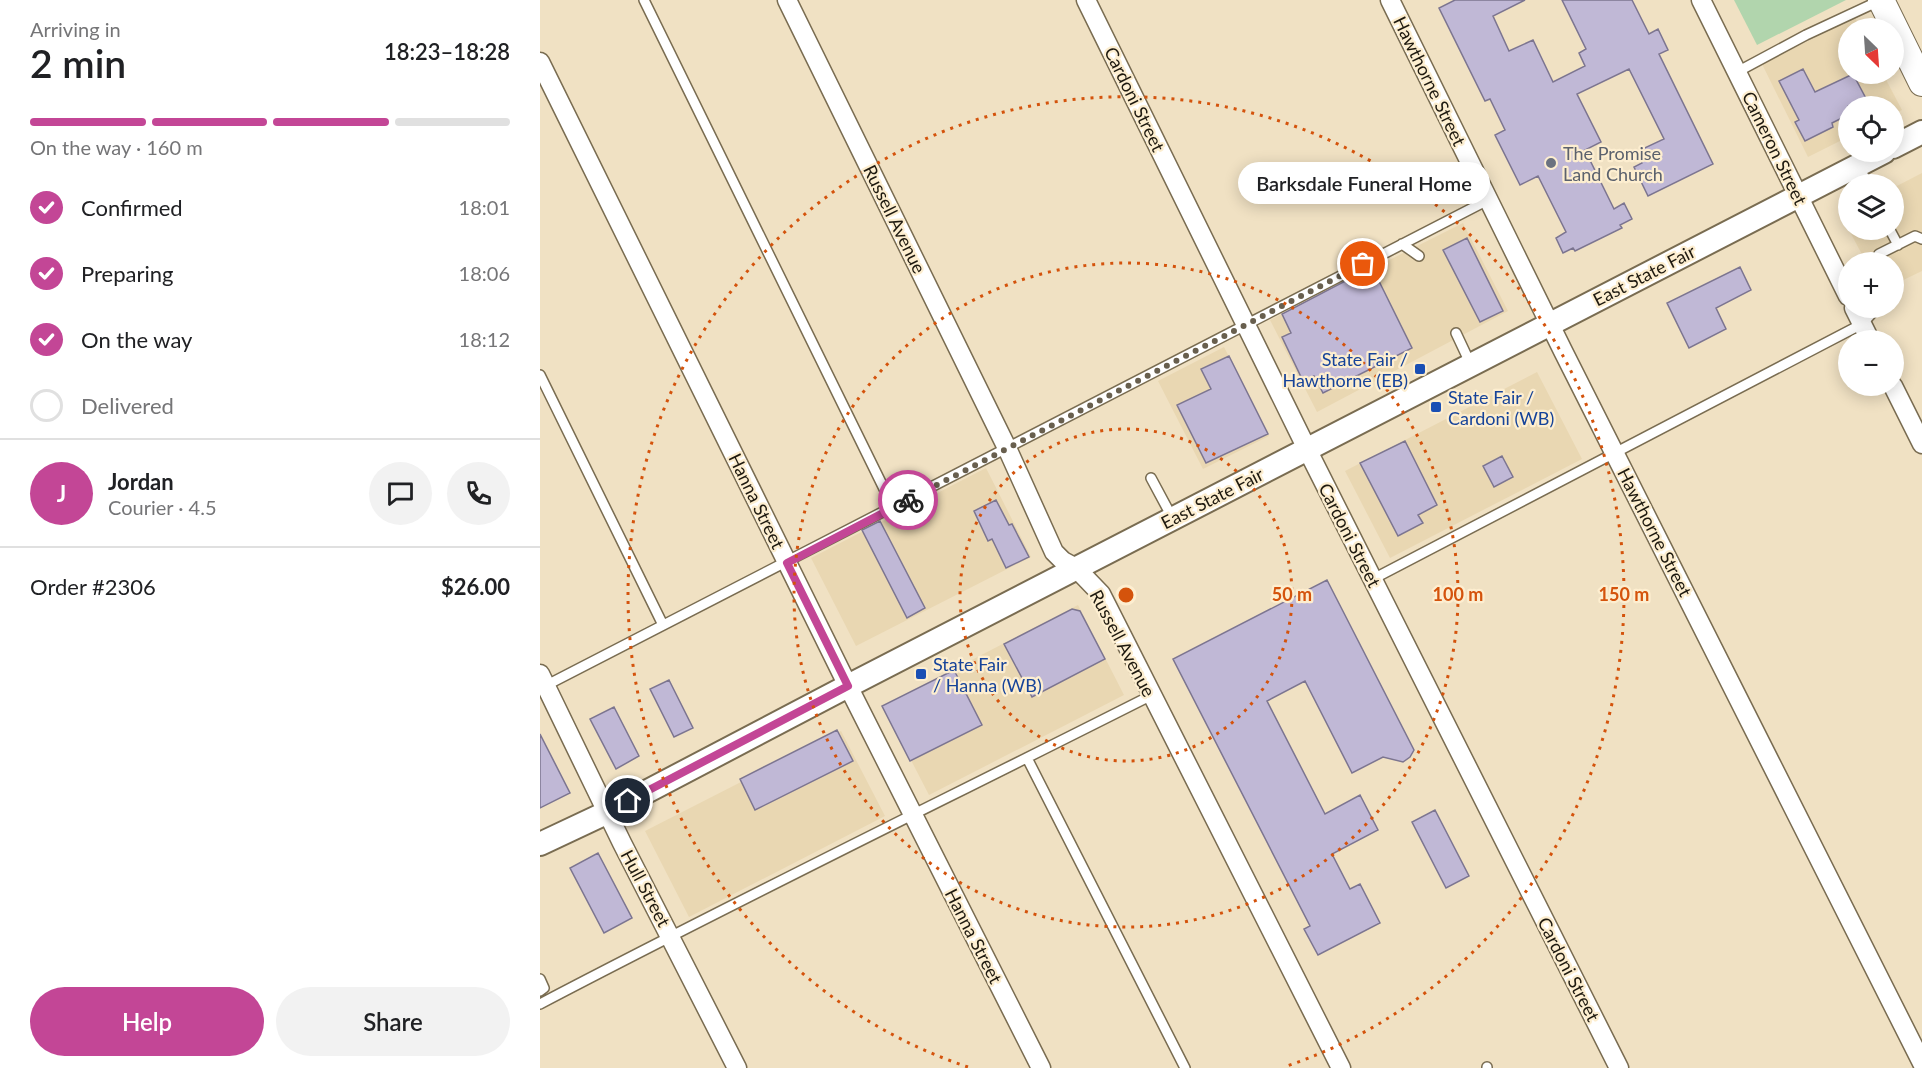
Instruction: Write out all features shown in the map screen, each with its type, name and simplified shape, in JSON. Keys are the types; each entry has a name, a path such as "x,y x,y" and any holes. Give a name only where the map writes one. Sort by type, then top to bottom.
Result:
{"main road":[{"path":"1881,0 1922,83"}],"street":[{"name":"Russell Avenue","path":"787,0 1007,448 1054,552 1063,561 1076,568 1101,594 1341,1068"},
{"name":"Cardoni Street","path":"1086,0 1307,449 1619,1068"},
{"name":"Hawthorne Street","path":"1390,0 1614,452 1922,1063"},
{"name":"Cameron Street","path":"1701,0 1838,276"},
{"name":"Hanna Street","path":"540,62 848,686 1041,1068"},
{"path":"1904,141 1922,132"},
{"name":"East State Fair","path":"1864,174 1875,162"},
{"name":"East State Fair","path":"540,844 608,812 1798,196 1838,183"},
{"path":"1898,396 1922,444"},
{"name":"Hull Street","path":"542,683 737,1068"}],"lane":[{"path":"644,0 894,507"},
{"path":"1737,72 1806,34 1881,0"},
{"path":"542,683 787,563 1488,200"},
{"path":"1883,252 1916,237 1922,239"},
{"path":"1895,240 1898,245"},
{"path":"1402,244 1419,256"},
{"path":"1456,333 1471,365"},
{"path":"1373,579 1614,452 1838,345"},
{"path":"540,375 663,625"},
{"path":"1151,478 1173,519"},
{"path":"540,1004 670,935 914,816 1152,695"},
{"path":"1027,758 1185,1068"},
{"path":"540,979 544,988 540,991"}],"shaded area":[{"path":"1838,26 1838,84 1888,84 1895,96 1838,96 1838,142 1808,157 1762,64"},
{"path":"1922,173 1922,271 1904,280 1904,252 1861,252 1854,240 1904,240 1904,182"},
{"path":"1463,223 1508,311 1317,412 1270,320"},
{"path":"1224,347 1269,436 1203,469 1158,381"},
{"path":"1537,372 1582,459 1390,558 1345,471"},
{"path":"986,468 1031,557 856,646 811,558"},
{"path":"1078,605 1124,695 929,795 883,706"},
{"path":"841,731 885,816 689,917 645,831"}],"green space":[{"path":"1734,0 1846,0 1757,45"}],"building":[{"path":"1455,0 1525,0 1493,16 1509,51 1533,40 1553,82 1585,66 1579,53 1586,49 1562,0 1632,0 1649,34 1658,29 1668,50 1659,54 1713,164 1648,196 1634,167 1642,163 1636,152 1664,139 1629,69 1577,94 1601,142 1585,150 1614,209 1624,203 1632,219 1620,225 1622,228 1575,251 1573,248 1563,253 1556,238 1566,232 1538,176 1520,185 1495,135 1505,130 1490,99 1485,101 1439,8"},
{"path":"1803,69 1815,92 1838,81 1838,84 1858,84 1865,96 1838,96 1838,120 1832,123 1833,127 1805,141 1795,122 1799,120 1779,81"},
{"path":"1467,238 1503,311 1480,322 1443,250"},
{"path":"1372,267 1412,348 1323,393 1314,376 1303,381 1282,337 1291,333 1282,314"},
{"path":"1740,267 1751,290 1716,308 1726,329 1689,348 1667,303"},
{"path":"1229,356 1268,434 1206,463 1177,405 1211,389 1201,369"},
{"path":"1405,441 1437,505 1418,515 1423,523 1398,536 1360,463"},
{"path":"1502,456 1513,477 1494,487 1483,466"},
{"path":"996,500 1009,525 1012,524 1029,557 1006,568 992,539 988,541 974,511"},
{"path":"880,521 925,608 907,618 862,530"},
{"path":"1327,580 1414,750 1403,762 1383,757 1352,773 1305,681 1267,701 1325,814 1360,795 1378,830 1332,854 1350,889 1360,884 1380,923 1318,955 1304,929 1310,926 1173,659"},
{"path":"1072,609 1080,611 1105,659 1032,697 1004,644"},
{"path":"954,670 982,725 910,761 882,706"},
{"path":"669,680 693,728 674,737 650,689"},
{"path":"614,707 639,756 616,769 590,719"},
{"path":"837,730 853,761 755,810 740,779"},
{"path":"540,734 570,793 540,808"},
{"path":"1435,810 1469,876 1446,888 1412,822"},
{"path":"598,853 632,918 604,933 570,868"}],"way so far":[{"path":"908,500 1363,264"}],"place":[{"name":"The Promise Land Church","path":"1551,163"},
{"name":"Barksdale Funeral Home","path":"1363,264"},
{"name":"State Fair / Hawthorne (EB)","path":"1420,369"},
{"name":"State Fair / Cardoni (WB)","path":"1436,407"},
{"name":"State Fair / Hanna (WB)","path":"921,674"}],"route":[{"path":"628,801 848,686 787,563 908,500"}]}
